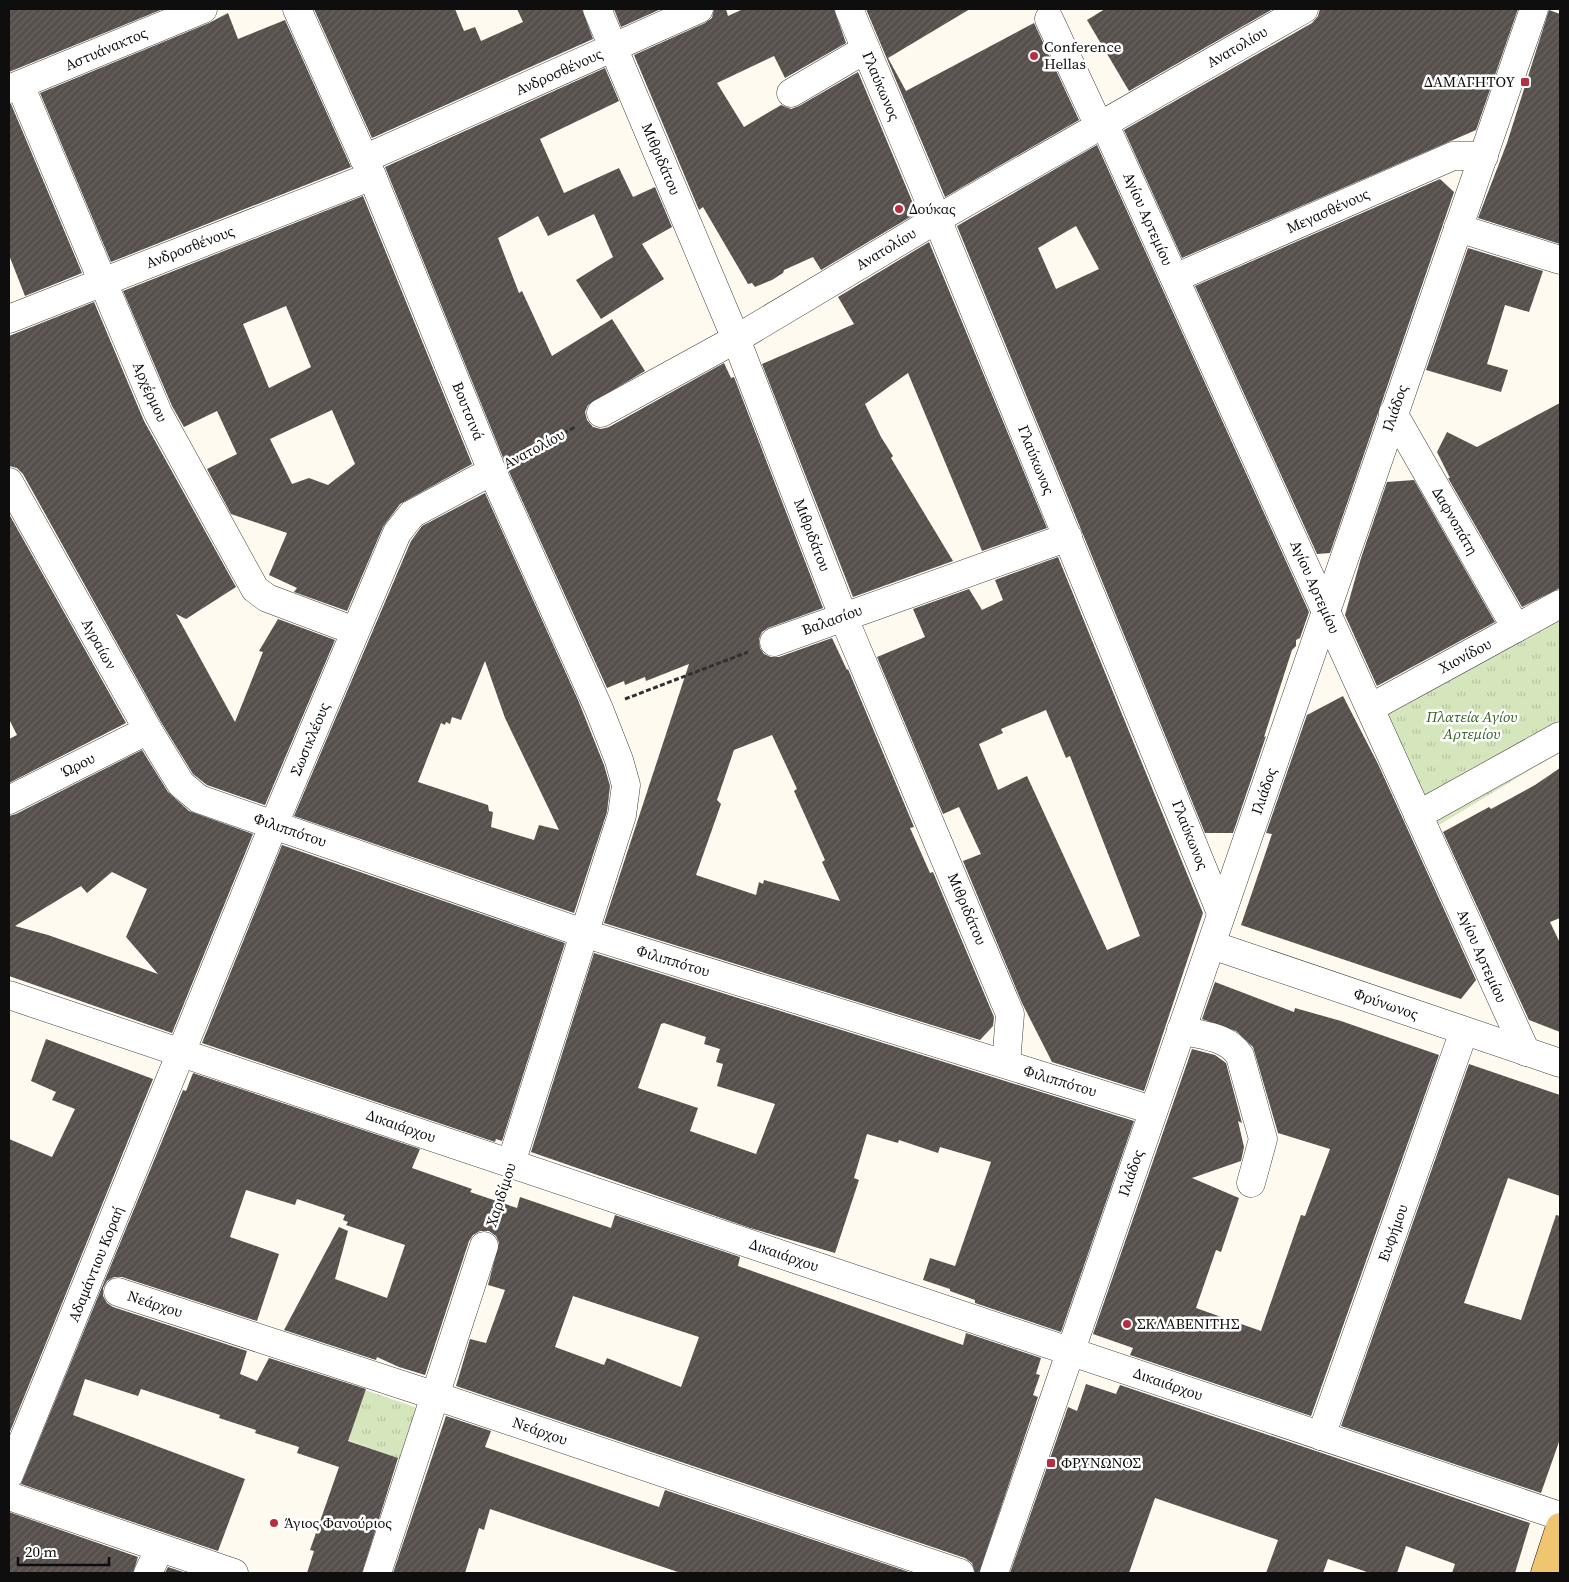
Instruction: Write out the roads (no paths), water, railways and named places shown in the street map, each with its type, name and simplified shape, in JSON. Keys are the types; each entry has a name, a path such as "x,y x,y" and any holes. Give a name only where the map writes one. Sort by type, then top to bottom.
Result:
{"main road":[{"path":"1545,1573 1560,1527"}],"street":[{"name":"Αστυάνακτος","path":"14,87 202,9"},
{"name":"Βουτσινά","path":"297,9 368,167 492,471 599,709 619,760 626,785 622,815"},
{"name":"Μιθριδάτου","path":"597,9 736,339 843,616 1010,1014 1006,1064"},
{"name":"Ανδροσθένους","path":"9,319 102,282 368,167 699,9"},
{"name":"Γλαύκωνος","path":"849,9 1068,537 1221,913"},
{"name":"Ανατολίου","path":"601,413 736,339 937,219 1304,9"},
{"name":"Ιλιάδος","path":"994,1573 1152,1110 1212,945 1221,913 1393,413 1534,9"},
{"name":"Αγίου Αρτεμίου","path":"1049,19 1102,124 1175,278 1526,1052"},
{"path":"791,94 866,49"},
{"name":"Αρχέρμου","path":"14,87 102,282 158,413 255,589 267,598 355,631"},
{"name":"Μεγασθένους","path":"1175,278 1453,156 1484,156"},
{"path":"1458,228 1560,260"},
{"name":"Δαφνοπάτη","path":"1393,413 1516,628"},
{"name":"Σωσικλέους","path":"182,1053 274,824 398,533 412,514 492,471"},
{"name":"Αγραίων","path":"9,482 148,730 181,784 199,798"},
{"name":"Βαλασίου","path":"774,642 1068,537"},
{"name":"Χιονίδου","path":"1370,708 1560,604"},
{"name":"Ώρου","path":"9,800 148,730"},
{"path":"1418,815 1560,736"},
{"name":"Φιλιππότου","path":"199,798 583,933 1152,1110"},
{"name":"Χαριδίμου","path":"511,1163 622,815"},
{"name":"Φρύνωνος","path":"1212,945 1560,1063"},
{"name":"Δικαιάρχου","path":"9,994 1560,1516"},
{"path":"1181,1030 1222,1040 1234,1046 1240,1056 1263,1139 1252,1183"},
{"name":"Ευφήμου","path":"1321,1436 1464,1031"},
{"name":"Αδαμάντιου Κοραή","path":"9,1475 182,1053"},
{"name":"Χαριδίμου","path":"377,1573 484,1246"},
{"name":"Νεάρχου","path":"118,1292 436,1396 960,1573"},
{"path":"9,1496 234,1573"},
{"path":"148,1573 160,1548"}],"place":[{"name":"Conference Hellas","path":"1034,56"},
{"name":"ΔΑΜΑΓHΤOY","path":"1525,82"},
{"name":"Δούκας","path":"899,209"},
{"name":"ΣΚΛΑΒΕΝΙΤΗΣ","path":"1127,1324"},
{"name":"ΦΡΥΝΩΝΟΣ","path":"1051,1463"},
{"name":"Άγιος Φανούριος","path":"274,1523"}],"park label":[{"name":"Πλατεία Αγίου Αρτεμίου","path":"1472,726"}]}
